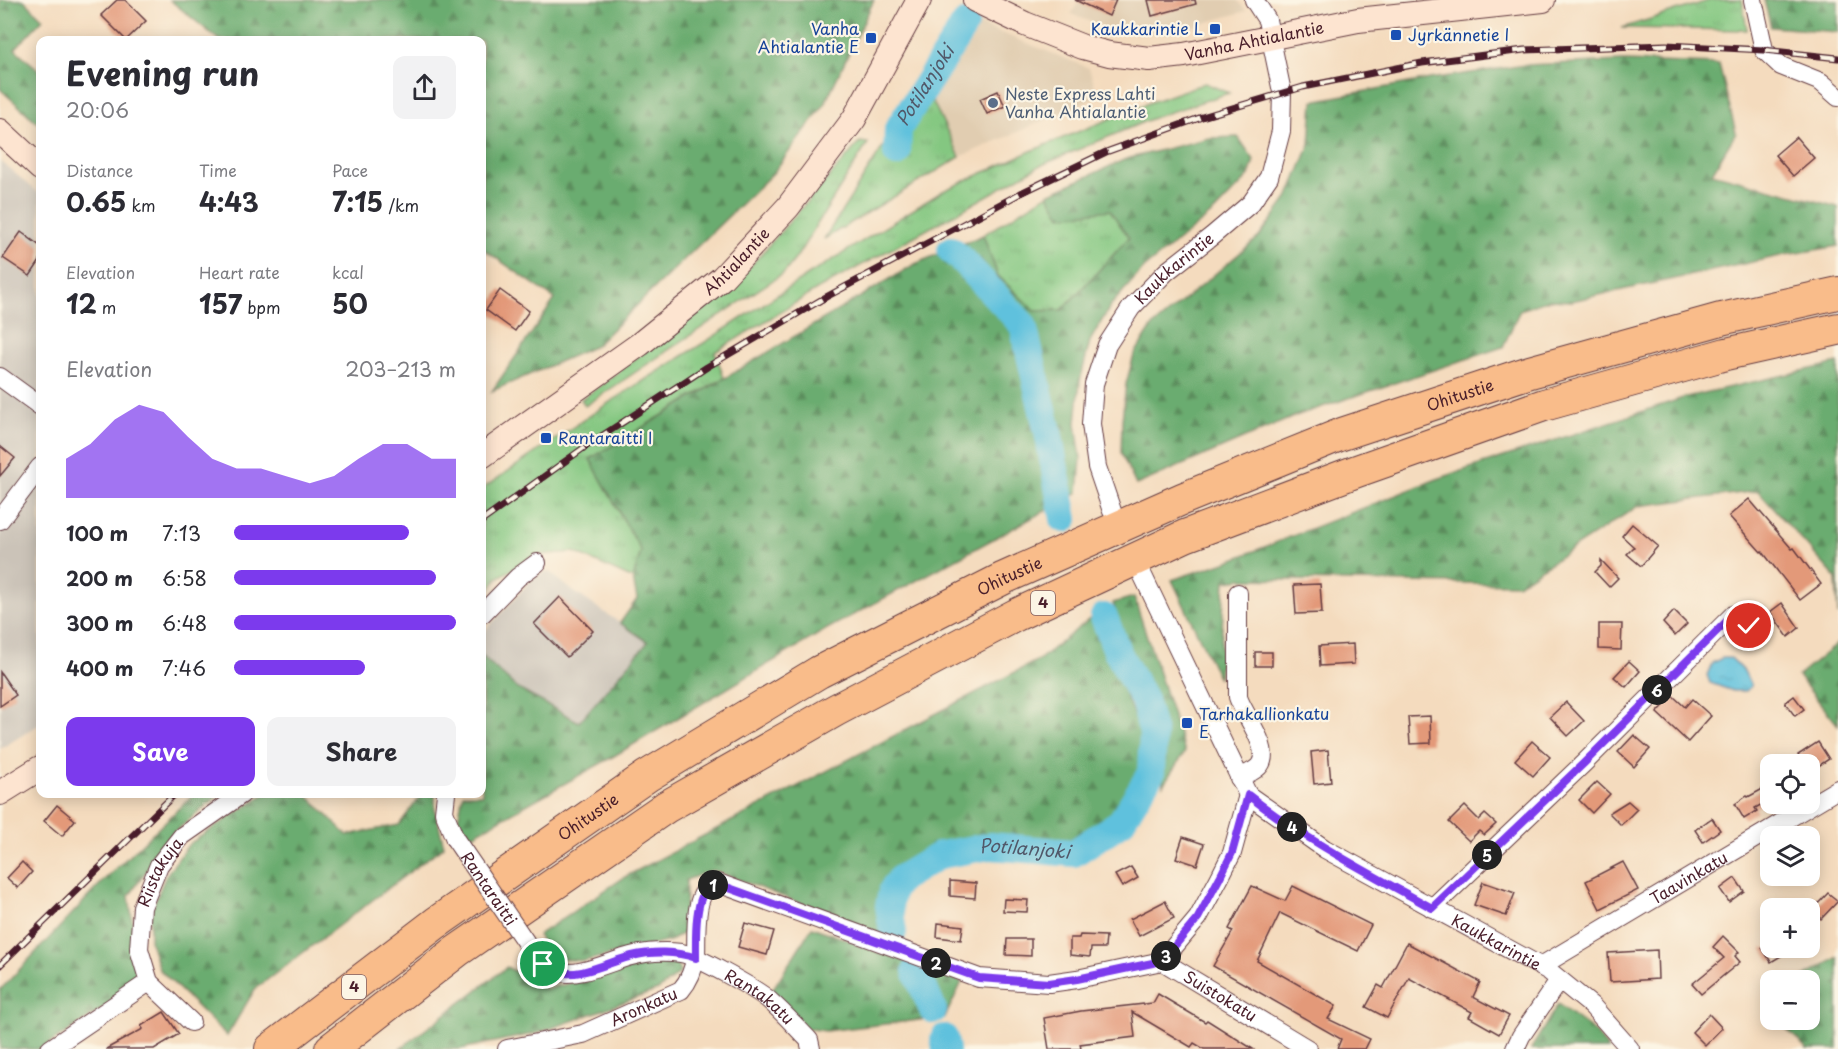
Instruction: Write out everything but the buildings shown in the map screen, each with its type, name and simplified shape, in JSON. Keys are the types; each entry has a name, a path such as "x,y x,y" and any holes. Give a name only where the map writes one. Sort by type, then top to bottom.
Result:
{"highway":[{"name":"Ohitustie","path":"271,1049 436,923 647,776 819,672 1004,578 1182,499 1342,434 1530,372 1721,319 1838,293"},
{"name":"4","path":"331,1049 457,951 666,807 836,710 1016,615 1185,536 1357,471 1544,405 1726,354 1838,329"}],"main road":[{"name":"Ahtialantie","path":"486,453 640,344 722,278 788,207 854,119 919,0"},
{"name":"Vanha Ahtialantie","path":"975,0 1025,24 1083,47 1109,54 1149,59 1184,55 1358,20 1544,0"},
{"path":"0,131 36,164"},
{"path":"0,793 36,770"}],"street":[{"name":"Kaukkarintie","path":"1112,511 1097,467 1091,424 1094,384 1107,345 1131,308 1166,272 1251,203 1269,177 1281,131 1282,92 1267,20 1254,0"},
{"path":"1753,0 1764,50 1780,66 1821,81 1838,97"},
{"path":"0,377 36,403"},
{"path":"0,520 36,472"},
{"path":"486,610 518,577 537,562"},
{"name":"Kaukkarintie","path":"1143,576 1248,795 1325,849 1541,966 1592,1006 1630,1049"},
{"path":"1238,593 1238,697 1241,707 1257,734 1263,759 1259,767 1239,778"},
{"path":"1432,908 1584,763 1733,615 1749,626"},
{"name":"Taavinkatu","path":"1541,966 1838,789"},
{"path":"1162,961 1198,918 1220,877 1232,853 1248,795"},
{"name":"Riistakuja","path":"191,1023 149,982 139,949 142,907 159,865 182,836 236,798"},
{"name":"Rantaraitti","path":"446,798 444,812 455,839 543,964 557,972 574,972 605,965 632,955 664,952 696,958"},
{"name":"Aronkatu","path":"507,1049 583,1042 681,990 687,983 696,958 697,918 702,895 708,887 718,884 979,978 1049,983 1162,961"},
{"name":"Rantakatu","path":"696,958 768,999 809,1040 811,1049"},
{"name":"Suistokatu","path":"1162,961 1308,1049"},
{"path":"1515,1049 1521,1036 1559,980"},
{"path":"50,1049 149,982"}],"shaded area":[{"path":"1080,0 1237,0 1246,11 1170,33 1143,34 1111,30 1071,14"},
{"path":"971,21 1089,68 1098,97 960,157 927,90"},
{"path":"0,161 36,191 36,726 0,749"},
{"path":"548,571 573,591 648,642 579,722 518,689 486,660 486,630 534,577","holes":["560,598 593,630 567,656 534,624"]}],"green space":[{"path":"0,0 24,0 43,19 15,49 36,67 36,121 0,89"},
{"path":"170,0 874,0 824,105 773,173 595,346 492,391 555,299 486,251 486,36 214,36"},
{"path":"1711,0 1742,0 1747,30 1622,28"},
{"path":"1764,0 1838,0 1838,32 1771,27"},
{"path":"1623,61 1719,64 1736,133 1712,173 1838,207 1838,246 1785,255 1571,301 1549,300 1520,310 1503,347 1298,415 1136,485 1121,453 1126,384 1134,355 1152,327 1259,237 1289,196 1310,144 1313,101 1430,79 1525,65"},
{"path":"1205,83 1229,93 1158,116 1037,167 818,289 715,352 724,378 590,459 641,551 633,579 574,552 537,555 497,578 486,596 486,486 616,398 943,191 1031,151 1151,102"},
{"path":"930,96 960,157 824,239 888,139"},
{"path":"1238,137 1254,160 1249,176 1214,212 1144,268 1111,305 1090,341 1080,381 1076,423 1081,459 1078,493 827,629 614,756 469,837 458,819 462,798 486,798 486,660 518,689 579,722 648,642 620,623 637,599 633,579 641,551 590,459 915,264 983,235 998,276 1035,311 1062,310 1129,238 1110,210 1061,216 1048,194 1126,159 1209,138"},
{"path":"860,142 868,143 785,272 585,406 581,399 602,385 747,270"},
{"path":"1048,194 1061,215 1110,209 1129,238 1062,310 1035,311 998,276 983,235"},
{"path":"1838,363 1838,616 1836,578 1758,491 1638,506 1518,584 1242,579 1225,581 1219,679 1172,580 1234,559 1437,479 1686,397"},
{"path":"1134,597 1185,752 1163,785 1161,719 1127,646 1113,603"},
{"path":"1092,617 1144,739 1140,772 1114,812 1066,842 986,834 934,848 880,887 886,936 713,870 686,880 685,932 670,941 584,961 551,958 538,935 625,877 1040,659"},
{"path":"1838,643 1838,725 1798,676"},
{"path":"190,798 215,798 170,836 129,896 135,939 137,987 41,1049 0,1049 0,990 105,879"},
{"path":"259,798 310,798 347,835 399,825 419,798 435,798 435,809 444,846 255,989 227,1036 159,969 150,942 150,913 166,875 189,844"},
{"path":"812,927 962,982 945,1017 825,1031 806,1028 771,992"},
{"path":"1838,957 1838,1049 1807,1049 1788,1030 1820,1030 1820,970 1816,970"},
{"path":"663,961 676,961 680,973 658,990 538,1033 460,1049 400,1049 507,967 545,989"},
{"path":"1558,1004 1595,1032 1608,1049 1531,1049"}],"water":[{"path":"1722,658 1731,658 1744,671 1751,686 1746,691 1733,691 1710,683 1707,675 1712,663"}],"waterway":[{"name":"Potilanjoki","path":"897,153 898,129 965,24"},
{"name":"Potilanjoki","path":"951,250 1023,325 1048,432 1064,519"},
{"name":"Potilanjoki","path":"893,932 889,906 892,891 900,879 940,855 990,846 1074,853 1121,822 1151,773 1153,733 1144,700 1117,651 1104,617"},
{"name":"Potilanjoki","path":"916,971 933,1010"},
{"name":"Potilanjoki","path":"944,1038 946,1049"}],"railway":[{"path":"486,518 585,447 707,367 826,297 1021,193 1106,152 1202,117 1303,87 1422,63 1524,50 1666,45 1764,50 1838,58"},
{"path":"0,965 171,798"}],"place":[{"name":"Kaukkarintie L","path":"1215,29"},
{"name":"Jyrkännetie I","path":"1396,35"},
{"name":"Vanha Ahtialantie E","path":"871,38"},
{"name":"Neste Express Lahti Vanha Ahtialantie","path":"993,103"},
{"name":"Rantaraitti I","path":"546,438"},
{"name":"Tarhakallionkatu E","path":"1187,723"}],"route":[{"path":"543,964 557,972 574,972 605,965 632,955 664,952 696,958 697,918 702,895 708,887 718,884 979,978 1049,983 1162,961 1198,918 1220,877 1232,853 1248,795 1325,849 1432,908 1584,763 1733,615 1749,626"}]}
